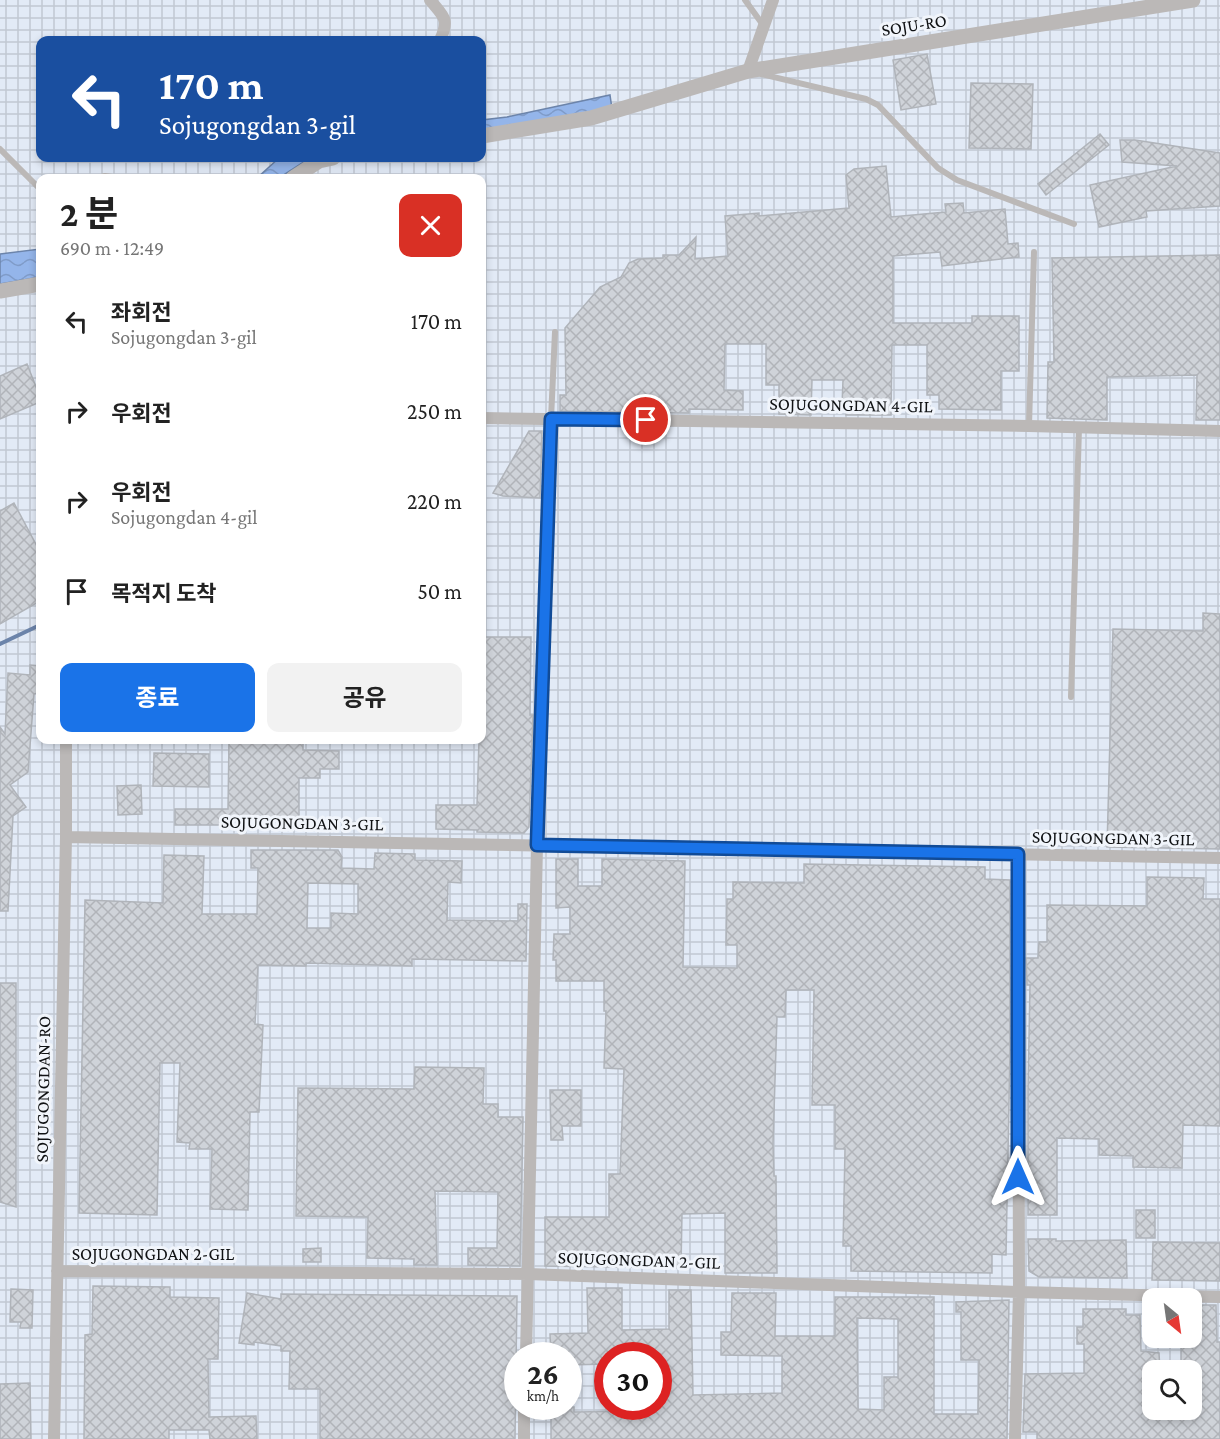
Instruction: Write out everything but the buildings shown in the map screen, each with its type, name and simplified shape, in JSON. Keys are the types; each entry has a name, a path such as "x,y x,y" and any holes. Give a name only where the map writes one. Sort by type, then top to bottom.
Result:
{"street":[{"path":"430,0 447,25 442,36"},
{"path":"748,71 773,0"},
{"name":"SOJU-RO","path":"486,135 591,118 748,71 1192,0"},
{"path":"299,174 317,162"},
{"path":"0,291 36,285"},
{"name":"SOJUGONGDAN 4-GIL","path":"486,418 1220,431"},
{"path":"526,1342 537,845 551,419"},
{"name":"SOJUGONGDAN-RO","path":"54,1439 66,744"},
{"name":"SOJUGONGDAN 3-GIL","path":"66,837 1220,858"},
{"path":"1015,1439 1019,1292 1018,854"},
{"name":"SOJUGONGDAN 2-GIL","path":"57,1271 528,1274 1220,1297"},
{"path":"524,1420 524,1439"}],"lane":[{"path":"746,0 763,25"},
{"path":"748,71 866,99 878,105 938,168 957,180 1074,224"},
{"path":"0,149 36,185"},
{"path":"1029,426 1034,252"},
{"path":"551,419 555,332"},
{"path":"1071,697 1079,428"}],"shaded area":[{"path":"0,0 1220,0 1220,1439 0,1439"}],"water":[{"path":"610,95 612,109 486,131 486,120"},
{"path":"275,162 304,162 285,174 261,174"},
{"path":"36,250 36,278 0,284 0,254"}],"waterway":[{"path":"0,644 36,627"}],"route":[{"path":"646,420 551,419 537,845 1018,854 1018,1177"}]}
